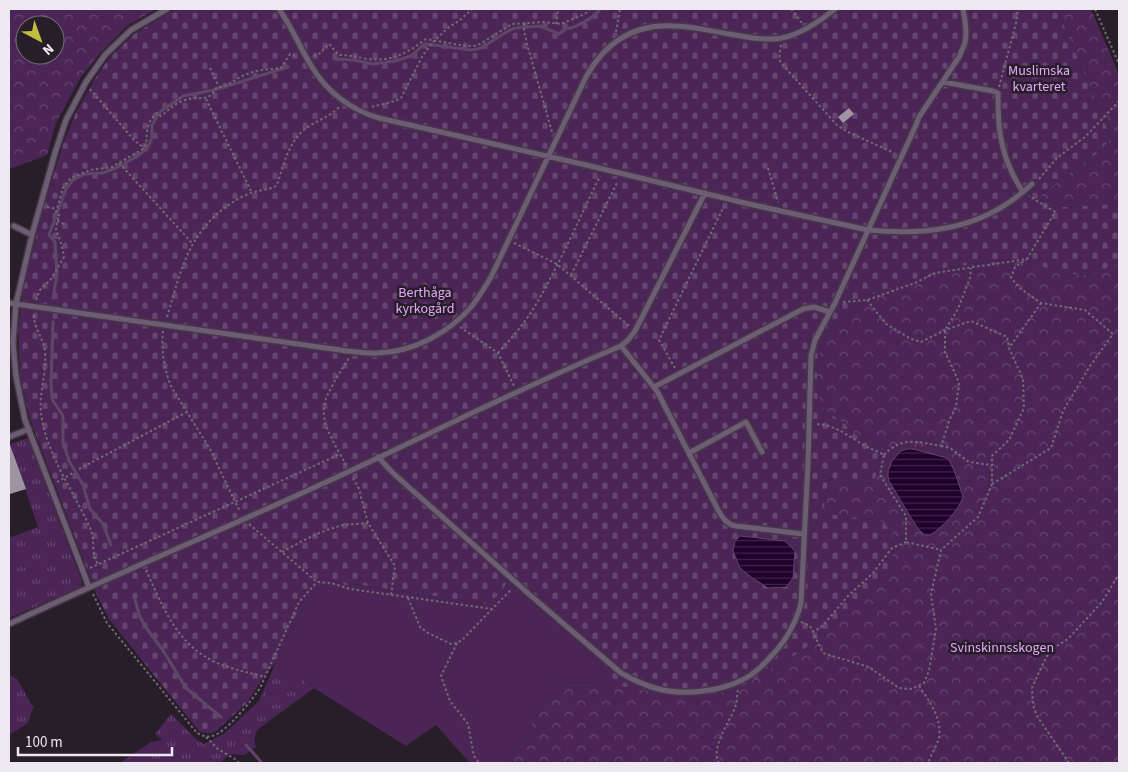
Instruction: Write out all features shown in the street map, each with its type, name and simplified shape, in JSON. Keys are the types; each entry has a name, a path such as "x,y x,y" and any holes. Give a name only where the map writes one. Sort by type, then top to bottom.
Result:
{"lane":[{"path":"89,587 25,420 16,376 13,343 16,304 32,234 66,120 85,83 105,55 131,30 166,9"},
{"path":"280,9 314,71 323,83 344,102 361,112 379,118 727,199 868,230 885,232 917,231 953,226 986,216 1032,184"},
{"path":"9,303 352,352 380,353 406,349 433,338 454,324 473,306 491,277 590,71 600,56 612,44 635,31 666,26 678,26 749,38 782,38 806,29 835,9"},
{"path":"378,457 393,473 518,584 616,669 632,680 656,689 677,692 722,687 739,682 752,674 767,661 784,641 801,603 811,356 815,340 835,303 920,117 957,62 965,43 966,28 963,9"},
{"path":"943,82 998,93 999,132 1007,160 1016,182 1023,192"},
{"path":"9,624 244,519 517,392 621,346 635,331 705,193"},
{"path":"14,226 32,234"},
{"path":"654,387 804,309 814,306 830,312"},
{"path":"621,346 654,387 721,514 728,523 741,527 803,534"},
{"path":"689,453 746,422 762,452"},
{"path":"9,437 29,429"}],"path":[{"path":"361,112 383,103 397,101 401,98 434,41 472,9"},
{"path":"307,58 318,55 329,44 339,55 368,59 400,56 426,39 474,46 510,25 544,22 564,24 585,14 590,9"},
{"path":"612,44 620,9"},
{"path":"791,9 806,29"},
{"path":"998,93 1018,9"},
{"path":"1095,9 1119,64"},
{"path":"556,24 558,11"},
{"path":"524,23 527,44 555,143"},
{"path":"782,38 781,63 837,125 901,156"},
{"path":"98,564 94,556 91,530 53,453 41,414 40,396 45,351 42,339 34,324 35,307 40,290 51,279 64,257 56,229 60,216 56,212 62,192 69,179 90,170 107,168 144,148 148,126 151,119 157,113 161,116 182,101 197,97 205,98 212,95 216,88 227,85 255,71 281,68 290,54"},
{"path":"210,68 219,87"},
{"path":"85,83 134,140 144,148"},
{"path":"205,98 252,193"},
{"path":"1032,184 1037,181 1057,158 1086,136 1119,101"},
{"path":"344,102 331,115 309,126 293,142 277,185 274,188 252,193 239,199 217,214 193,243 184,262 164,326 162,338 166,370 172,388 215,458 244,519 317,582 331,583 350,589 492,609"},
{"path":"119,163 193,243"},
{"path":"768,168 780,211"},
{"path":"498,354 531,312 557,264 603,169"},
{"path":"570,275 622,174"},
{"path":"992,484 1051,448 1063,410 1090,366 1113,334 1085,310 1041,303 1021,289 1011,278 1015,266 1027,259 1055,212 1023,192"},
{"path":"679,374 660,340 727,199"},
{"path":"58,221 66,225"},
{"path":"508,241 557,264 635,331"},
{"path":"835,303 867,300 935,273 1027,259"},
{"path":"941,446 956,407 959,382 945,352 946,330 958,309 970,278 971,268"},
{"path":"794,620 810,626 823,653 869,667 899,688 911,689 924,683 929,671 936,630 931,594 941,550 978,518 992,484 992,456 1009,440 1024,408 1023,379 1009,348 1007,337 971,321 921,342 911,339 886,324 867,300"},
{"path":"1009,348 1041,303"},
{"path":"454,324 498,354 517,392"},
{"path":"352,352 330,390 324,406 326,424 358,489 368,523 395,566 391,595"},
{"path":"79,469 187,412"},
{"path":"808,424 826,424 845,432 869,448 884,454"},
{"path":"906,542 906,516 880,476 884,454 890,448 903,442 941,446 950,448 969,462 992,465"},
{"path":"83,571 340,454"},
{"path":"64,478 72,473"},
{"path":"282,552 325,531 345,525 368,523"},
{"path":"812,632 820,628 848,596 868,578 892,548 906,542 941,550"},
{"path":"143,563 166,615 188,644 213,661 264,677"},
{"path":"1069,763 1037,716 1033,704 1032,688 1038,672 1048,656 1057,646 1068,640 1102,602 1119,574"},
{"path":"206,737 218,734 239,714 260,688 300,602 317,582"},
{"path":"479,763 474,756 468,724 450,701 441,676 457,643 518,584"},
{"path":"89,587 107,623 197,733 206,737 218,749 236,759 239,763"},
{"path":"407,597 420,628 446,643 457,643"},
{"path":"719,763 717,760 718,746 736,706 739,682"},
{"path":"919,686 935,711 939,724 938,738 928,763"}],"green space":[{"path":"9,9 156,9 127,26 101,52 81,77 56,123 47,155 9,169"},
{"name":"Berthåga kyrkogård","path":"175,9 1057,9 1111,138 1099,152 1040,195 1061,207 1119,204 1119,263 1090,275 1058,274 1031,260 989,262 948,267 865,297 838,318 825,338 820,353 817,373 820,406 846,425 851,432 883,448 873,484 836,478 831,479 828,481 824,507 829,514 881,521 893,533 892,560 889,570 820,638 748,683 731,690 711,694 674,696 606,683 613,672 508,580 502,593 486,604 354,584 350,587 331,580 301,604 276,662 247,703 215,732 204,733 198,730 109,619 96,593 30,419 20,377 18,330 23,289 43,209 63,144 76,112 109,58 134,34"},
{"path":"1057,9 1091,9 1119,75 1119,204 1061,207 1040,195 1099,152 1111,138"},
{"name":"Svinskinnsskogen","path":"1031,260 1058,274 1090,275 1119,263 1119,763 506,763 524,737 556,682 606,683 613,672 576,640 889,570 892,560 893,533 881,521 829,514 824,507 828,481 836,478 873,484 883,448 851,432 846,425 820,406 817,373 820,353 825,338 838,318 865,297 948,267 989,262"},
{"path":"28,438 82,582 81,587 9,618 9,538 38,527 10,444"},
{"path":"331,580 350,587 353,584 486,604 502,593 507,580 613,672 606,683 556,682 524,737 506,763 470,763 436,725 406,746 276,662 301,604 317,586"},
{"path":"276,662 314,688 257,730 254,739 256,747 244,755 230,754 220,763 120,763 151,742 162,740 155,734 171,714 196,739 204,744 225,733 259,701"},
{"path":"9,675 17,679 33,707 28,723 9,735"}],"shaded area":[{"path":"907,449 947,458 954,470 963,497 950,518 930,535 925,535 918,529 889,481 888,471 892,461 901,451"},
{"path":"740,536 785,541 795,551 793,578 786,587 768,588 740,568 733,551 735,541"}],"building":[{"path":"849,108 854,114 843,123 838,117"},
{"path":"9,442 26,489 10,494 9,491"}],"waterway":[{"path":"334,59 373,64 395,61 411,56 427,44 471,50 481,48 515,28 540,26 559,34 567,28 572,28 588,20 600,9"},
{"path":"53,298 57,275 55,242 49,235 66,189 73,180 85,174 102,173 116,168 147,149 152,138 152,125 160,112 183,96 214,90 288,67"},
{"path":"53,322 52,399 63,416 63,442 69,461 83,485 90,509 103,524 111,545"},
{"path":"135,600 140,617 186,688 221,717"},
{"path":"246,745 262,763"}],"park label":[{"name":"Muslimska kvarteret","path":"1039,78"}]}
